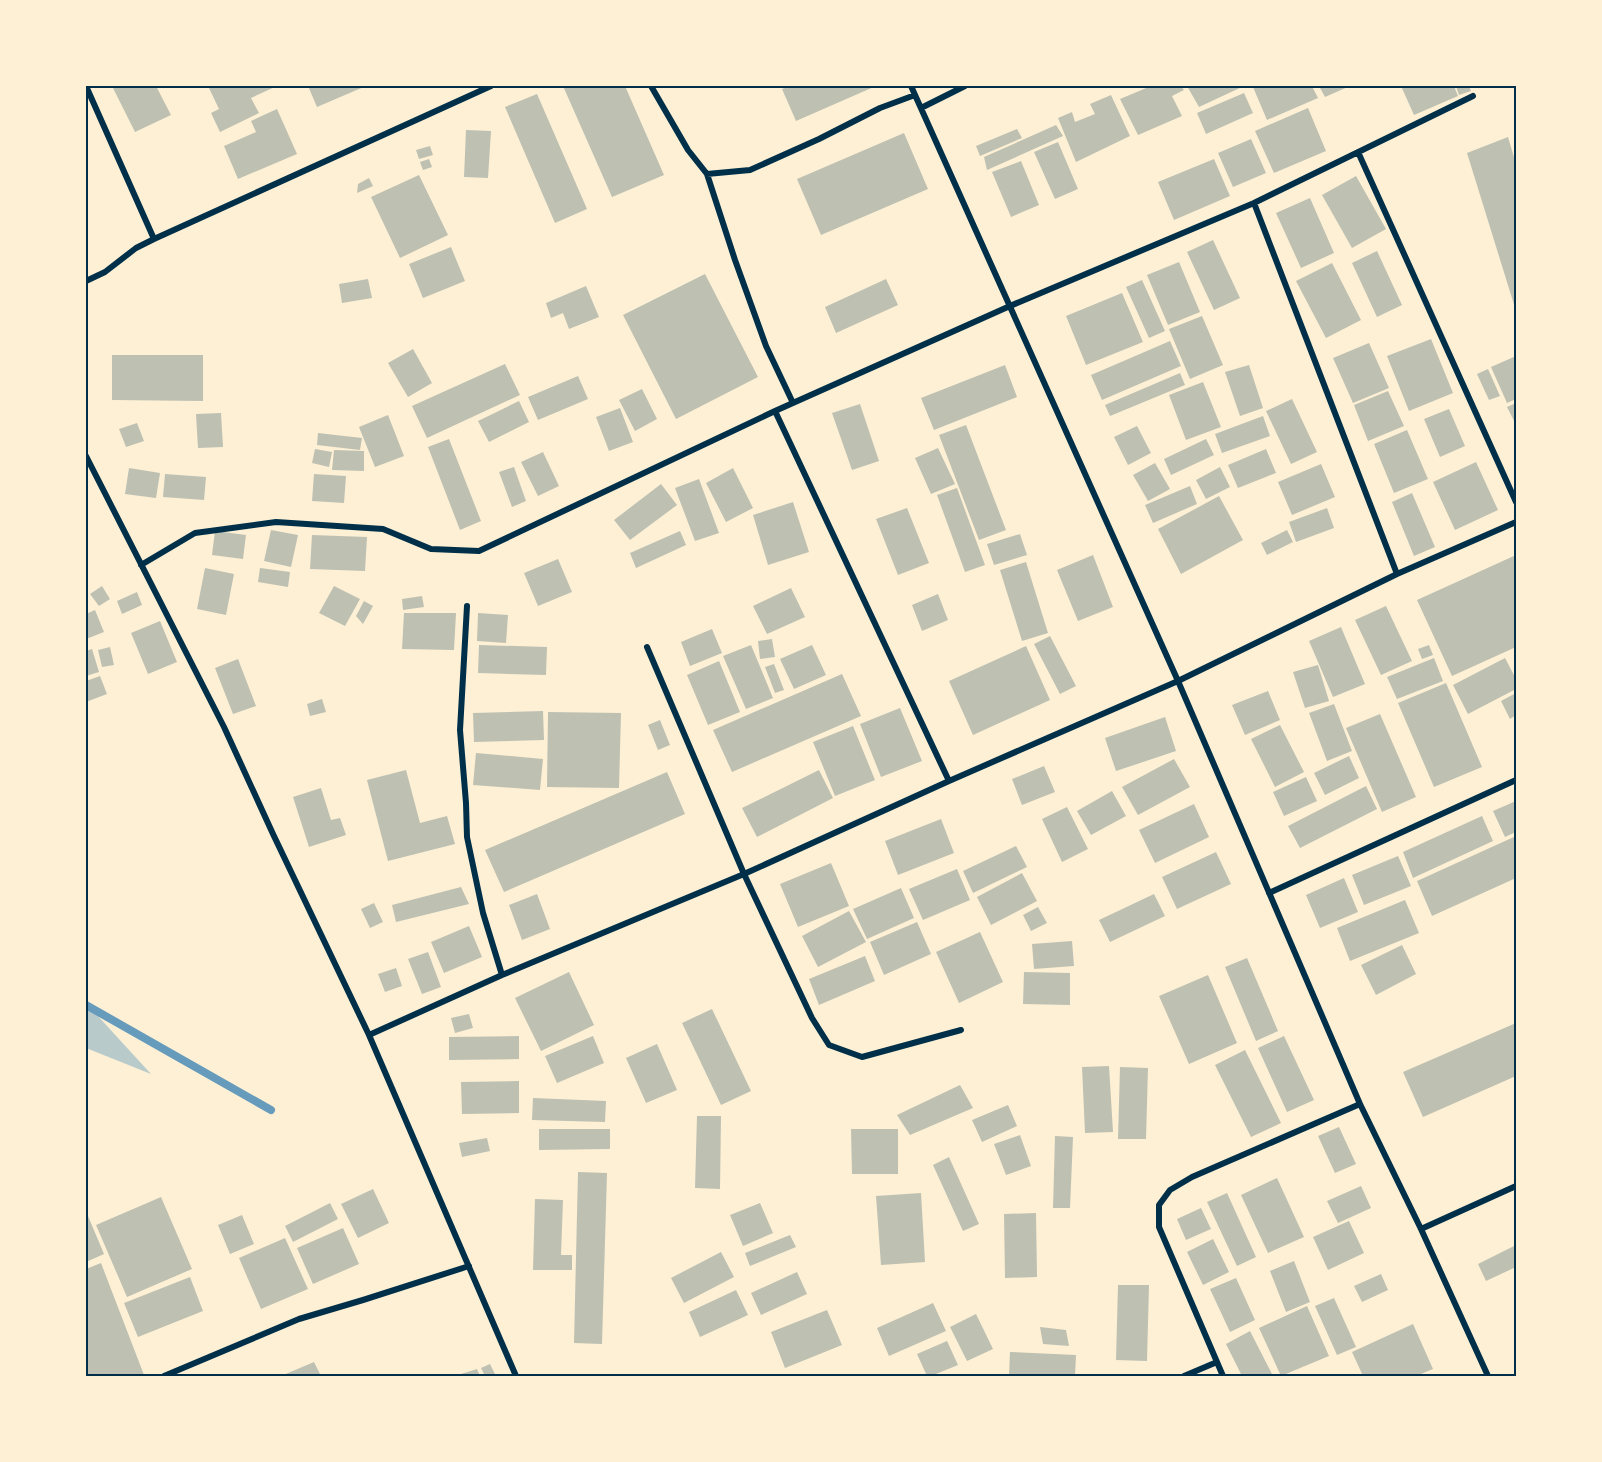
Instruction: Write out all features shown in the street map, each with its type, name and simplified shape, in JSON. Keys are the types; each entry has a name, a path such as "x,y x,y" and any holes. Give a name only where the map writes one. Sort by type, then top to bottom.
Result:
{"street":[{"path":"86,86 154,238"},
{"path":"86,281 105,272 136,248 154,238 491,86"},
{"path":"651,86 688,150 707,174 766,346 793,403"},
{"path":"911,86 1178,681 1360,1104 1421,1229 1488,1377"},
{"path":"921,108 965,86"},
{"path":"707,174 750,170 880,108 915,95"},
{"path":"141,565 195,533 276,522 383,529 431,549 479,551 775,411 1010,306 1254,203 1473,96"},
{"path":"1358,152 1516,502"},
{"path":"1254,203 1397,574"},
{"path":"775,411 949,781"},
{"path":"86,456 224,727 369,1035 516,1377"},
{"path":"369,1035 502,975 744,874 1178,681 1397,574 1516,522"},
{"path":"467,606 460,730 467,837 483,913 502,975"},
{"path":"647,646 744,874 812,1018 829,1045 862,1057 961,1030"},
{"path":"1269,893 1516,780"},
{"path":"1223,1377 1160,1227 1159,1205 1170,1190 1192,1177 1360,1104"},
{"path":"1421,1229 1516,1186"},
{"path":"164,1377 298,1319 469,1266"},
{"path":"1184,1377 1217,1362"}],"shaded area":[{"path":"86,1003 151,1074 86,1048"}],"building":[{"path":"112,86 156,86 171,115 135,132"},
{"path":"208,86 277,86 251,98 259,113 220,132 211,113 219,109"},
{"path":"308,86 366,86 317,107"},
{"path":"563,86 625,86 664,175 612,197"},
{"path":"790,86 876,86 796,121 782,89"},
{"path":"1151,86 1181,86 1184,90 1172,96 1182,116 1138,135 1120,99"},
{"path":"1187,86 1244,86 1199,107"},
{"path":"1312,86 1318,98 1267,120 1253,87"},
{"path":"1319,86 1350,86 1325,97"},
{"path":"1401,86 1454,86 1458,96 1414,115"},
{"path":"1456,86 1469,86 1471,91 1459,95"},
{"path":"1244,93 1253,113 1206,134 1197,113"},
{"path":"537,94 587,209 555,223 505,107"},
{"path":"1111,95 1130,136 1076,162 1058,118 1072,112 1075,122 1095,114 1090,104"},
{"path":"1308,108 1326,151 1274,173 1255,131"},
{"path":"277,109 297,154 238,179 224,146 256,132 251,121"},
{"path":"1056,125 1063,136 987,170 984,157"},
{"path":"1017,129 1022,138 980,156 976,146"},
{"path":"466,130 491,131 488,178 464,177"},
{"path":"904,133 928,189 821,235 797,179"},
{"path":"1508,137 1516,164 1516,311 1467,153"},
{"path":"1251,139 1266,173 1233,187 1218,153"},
{"path":"1058,142 1078,189 1055,199 1034,152"},
{"path":"430,146 433,155 419,159 416,150"},
{"path":"429,159 432,167 423,170 420,162"},
{"path":"1214,159 1230,196 1174,220 1158,182"},
{"path":"1021,161 1039,205 1011,217 992,172"},
{"path":"419,175 448,235 400,258 371,197"},
{"path":"1356,176 1386,229 1352,248 1322,195"},
{"path":"369,178 373,186 357,193 358,184"},
{"path":"1310,198 1334,253 1301,268 1276,213"},
{"path":"1213,240 1240,298 1214,310 1187,252"},
{"path":"451,247 465,281 423,298 409,264"},
{"path":"1377,251 1402,305 1377,317 1352,263"},
{"path":"1179,262 1200,312 1168,325 1147,275"},
{"path":"1332,263 1361,320 1326,338 1296,281"},
{"path":"705,274 758,377 676,419 623,315"},
{"path":"368,279 372,298 342,303 339,284"},
{"path":"886,279 898,305 836,333 825,307"},
{"path":"1142,280 1165,331 1149,338 1126,287"},
{"path":"586,286 599,317 569,329 563,313 551,318 546,303"},
{"path":"1122,293 1143,342 1086,365 1066,316"},
{"path":"1202,316 1223,365 1190,379 1169,329"},
{"path":"1431,339 1453,393 1409,411 1387,356"},
{"path":"1170,341 1181,366 1102,400 1091,375"},
{"path":"1369,343 1389,388 1353,403 1333,358"},
{"path":"413,349 432,383 408,397 388,363"},
{"path":"112,355 203,355 203,401 112,400"},
{"path":"1516,356 1516,399 1507,403 1491,367"},
{"path":"505,364 520,395 427,438 412,406"},
{"path":"1005,365 1017,397 934,430 921,398"},
{"path":"1249,365 1263,408 1240,416 1225,372"},
{"path":"1488,369 1500,396 1489,400 1477,374"},
{"path":"1180,373 1185,385 1110,416 1105,405"},
{"path":"578,376 588,399 538,420 528,397"},
{"path":"1203,382 1221,427 1186,440 1169,395"},
{"path":"642,389 657,419 635,431 619,400"},
{"path":"1388,391 1404,426 1368,441 1354,405"},
{"path":"1292,399 1317,452 1291,464 1266,411"},
{"path":"519,401 529,422 489,442 478,421"},
{"path":"1516,403 1516,425 1507,407"},
{"path":"860,404 879,461 852,470 832,413"},
{"path":"620,408 633,442 609,451 596,417"},
{"path":"1449,409 1465,446 1440,457 1424,419"},
{"path":"221,413 223,447 198,448 196,414"},
{"path":"388,415 404,456 375,467 359,427"},
{"path":"1263,416 1270,436 1222,453 1215,434"},
{"path":"137,423 144,441 126,447 119,429"},
{"path":"966,425 1006,530 979,540 939,435"},
{"path":"1137,426 1151,453 1128,465 1114,437"},
{"path":"1407,430 1428,479 1394,493 1374,444"},
{"path":"318,433 362,438 360,450 317,445"},
{"path":"449,439 481,521 460,530 428,447"},
{"path":"1206,439 1214,455 1171,475 1164,459"},
{"path":"938,448 955,484 931,494 915,458"},
{"path":"315,449 332,452 329,467 312,463"},
{"path":"1266,449 1276,473 1238,488 1228,465"},
{"path":"334,450 364,451 364,471 332,470"},
{"path":"543,452 559,486 538,496 521,462"},
{"path":"1476,462 1498,510 1455,530 1433,482"},
{"path":"1155,463 1170,489 1148,501 1133,475"},
{"path":"1321,464 1335,497 1292,515 1278,482"},
{"path":"514,467 526,501 512,507 499,472"},
{"path":"1220,467 1230,487 1206,499 1196,480"},
{"path":"129,468 160,473 156,498 125,494"},
{"path":"733,468 753,508 726,522 706,483"},
{"path":"165,474 206,477 204,500 163,497"},
{"path":"314,474 346,476 344,503 312,501"},
{"path":"699,479 719,533 695,541 675,488"},
{"path":"661,484 677,505 630,540 614,520"},
{"path":"1190,486 1197,504 1153,523 1145,505"},
{"path":"957,488 985,565 965,572 937,495"},
{"path":"1412,493 1435,547 1414,556 1392,502"},
{"path":"1219,496 1243,540 1181,574 1158,529"},
{"path":"793,502 809,552 768,565 753,515"},
{"path":"907,508 929,563 898,575 876,519"},
{"path":"1327,508 1334,528 1296,542 1289,522"},
{"path":"271,530 298,535 291,567 264,561"},
{"path":"1287,530 1293,542 1267,555 1261,543"},
{"path":"215,531 246,535 243,559 212,555"},
{"path":"680,531 686,545 636,568 630,553"},
{"path":"1020,534 1027,555 994,565 987,544"},
{"path":"312,535 367,537 365,571 310,569"},
{"path":"1093,555 1113,607 1078,621 1057,570"},
{"path":"1516,555 1516,647 1452,676 1417,600"},
{"path":"558,559 572,592 538,606 524,573"},
{"path":"1026,562 1048,633 1022,641 1000,570"},
{"path":"205,568 234,574 226,615 197,609"},
{"path":"260,568 290,572 288,587 258,582"},
{"path":"102,586 110,599 99,606 90,594"},
{"path":"334,586 360,599 345,626 319,613"},
{"path":"791,588 805,617 767,634 753,606"},
{"path":"137,592 142,605 122,614 117,601"},
{"path":"938,594 948,620 922,631 912,605"},
{"path":"422,596 424,607 403,610 402,599"},
{"path":"364,601 373,606 363,624 356,616"},
{"path":"1386,606 1412,661 1381,675 1355,620"},
{"path":"95,610 104,632 86,639 86,614"},
{"path":"404,613 456,613 454,650 402,649"},
{"path":"478,613 508,615 506,643 477,641"},
{"path":"160,621 177,662 148,674 131,633"},
{"path":"1341,627 1365,684 1333,697 1309,641"},
{"path":"712,629 722,653 690,666 681,642"},
{"path":"1050,636 1076,686 1060,694 1034,644"},
{"path":"772,639 775,657 760,659 758,641"},
{"path":"479,645 547,647 546,675 478,673"},
{"path":"751,645 773,698 746,709 723,656"},
{"path":"812,645 826,675 794,689 780,659"},
{"path":"1429,645 1433,655 1422,659 1418,649"},
{"path":"1026,646 1050,700 973,735 949,681"},
{"path":"110,647 114,665 102,667 98,650"},
{"path":"92,649 99,672 86,676 86,651"},
{"path":"1434,658 1443,681 1397,699 1387,677"},
{"path":"1505,658 1516,679 1516,689 1468,714 1453,685"},
{"path":"238,659 256,706 233,714 215,668"},
{"path":"719,661 740,712 708,725 687,675"},
{"path":"774,664 784,690 775,693 765,667"},
{"path":"1318,665 1329,701 1305,708 1293,672"},
{"path":"842,674 861,716 732,772 713,730"},
{"path":"100,676 107,694 86,702 86,681"},
{"path":"1446,683 1482,767 1434,787 1398,703"},
{"path":"1268,691 1280,720 1245,735 1232,705"},
{"path":"1516,693 1516,715 1510,719 1501,701"},
{"path":"322,699 326,712 310,716 307,704"},
{"path":"1334,704 1352,751 1327,761 1309,713"},
{"path":"900,708 922,761 881,777 860,724"},
{"path":"543,711 544,740 474,742 473,713"},
{"path":"548,712 621,713 619,788 547,787"},
{"path":"1380,714 1416,797 1382,812 1346,728"},
{"path":"1165,717 1176,751 1116,771 1105,738"},
{"path":"660,720 670,745 658,750 648,725"},
{"path":"1280,725 1304,772 1275,787 1251,739"},
{"path":"853,726 875,780 835,796 813,742"},
{"path":"476,753 543,759 540,790 473,785"},
{"path":"1349,756 1359,778 1325,795 1314,773"},
{"path":"1174,759 1190,787 1138,815 1122,787"},
{"path":"1044,766 1055,792 1022,805 1012,779"},
{"path":"406,770 420,823 447,816 455,844 388,861 367,780"},
{"path":"819,770 833,798 757,837 742,808"},
{"path":"667,772 685,814 504,892 485,850"},
{"path":"1306,777 1317,801 1284,816 1273,792"},
{"path":"1366,786 1377,809 1300,848 1288,826"},
{"path":"321,788 331,820 340,818 346,835 309,847 293,797"},
{"path":"1112,791 1126,816 1091,835 1077,811"},
{"path":"1516,801 1516,832 1505,837 1493,811"},
{"path":"1194,804 1209,837 1155,863 1139,830"},
{"path":"1067,807 1088,849 1062,862 1042,819"},
{"path":"1482,816 1493,841 1413,878 1403,852"},
{"path":"941,819 954,853 898,875 885,841"},
{"path":"1516,836 1516,878 1432,916 1417,881"},
{"path":"1016,846 1027,867 973,893 963,871"},
{"path":"1216,852 1231,884 1177,909 1162,877"},
{"path":"1398,856 1411,886 1364,905 1352,875"},
{"path":"831,863 849,906 798,927 780,884"},
{"path":"957,869 970,900 923,920 909,889"},
{"path":"1022,873 1037,901 991,925 977,897"},
{"path":"1344,878 1358,912 1320,928 1306,895"},
{"path":"461,887 469,904 396,922 392,905"},
{"path":"901,888 914,918 867,939 853,909"},
{"path":"537,894 550,929 522,940 509,905"},
{"path":"1154,894 1165,916 1110,942 1099,920"},
{"path":"1405,900 1419,933 1350,961 1337,928"},
{"path":"374,903 383,922 370,928 361,909"},
{"path":"1038,907 1047,923 1031,931 1023,915"},
{"path":"849,911 866,942 818,967 802,936"},
{"path":"917,922 931,954 884,975 870,942"},
{"path":"469,926 482,957 444,973 431,942"},
{"path":"980,932 1003,982 959,1003 936,952"},
{"path":"1072,941 1074,966 1034,969 1032,944"},
{"path":"1402,945 1416,974 1376,995 1361,965"},
{"path":"428,952 441,987 422,994 408,959"},
{"path":"865,956 875,981 819,1005 809,979"},
{"path":"1247,958 1278,1031 1256,1041 1225,967"},
{"path":"396,968 402,986 385,992 378,974"},
{"path":"569,972 594,1025 541,1051 515,998"},
{"path":"1024,972 1070,973 1070,1005 1023,1004"},
{"path":"1208,975 1237,1043 1189,1064 1159,996"},
{"path":"712,1009 751,1091 721,1105 682,1023"},
{"path":"469,1014 473,1028 455,1033 451,1018"},
{"path":"1516,1023 1516,1076 1423,1117 1403,1072"},
{"path":"519,1036 519,1059 449,1060 449,1037"},
{"path":"593,1036 604,1063 557,1083 545,1056"},
{"path":"1284,1036 1314,1100 1287,1112 1258,1048"},
{"path":"657,1044 677,1090 646,1103 626,1058"},
{"path":"1245,1050 1281,1123 1251,1137 1215,1065"},
{"path":"1109,1066 1113,1132 1085,1133 1082,1067"},
{"path":"1120,1067 1148,1068 1146,1139 1118,1139"},
{"path":"519,1081 519,1113 462,1114 461,1082"},
{"path":"960,1085 973,1108 910,1135 897,1115"},
{"path":"533,1098 606,1101 605,1122 532,1120"},
{"path":"1008,1105 1017,1126 982,1142 972,1120"},
{"path":"697,1116 721,1116 720,1189 695,1188"},
{"path":"1339,1127 1356,1164 1335,1173 1318,1136"},
{"path":"539,1129 610,1129 610,1149 539,1150"},
{"path":"851,1129 898,1129 898,1174 852,1174"},
{"path":"1020,1135 1031,1166 1006,1175 994,1144"},
{"path":"1055,1136 1073,1137 1070,1208 1053,1208"},
{"path":"487,1138 490,1151 462,1157 459,1143"},
{"path":"949,1157 979,1224 963,1231 933,1165"},
{"path":"578,1172 607,1173 602,1344 574,1343"},
{"path":"1277,1178 1304,1237 1268,1253 1241,1195"},
{"path":"1361,1186 1371,1208 1338,1223 1327,1201"},
{"path":"373,1189 389,1223 358,1238 341,1204"},
{"path":"921,1193 925,1262 881,1265 876,1196"},
{"path":"1227,1193 1256,1257 1237,1266 1207,1202"},
{"path":"161,1197 192,1269 127,1297 96,1225"},
{"path":"535,1199 563,1200 561,1255 572,1255 572,1270 533,1270"},
{"path":"330,1203 338,1219 293,1242 285,1226"},
{"path":"760,1203 773,1233 743,1246 730,1215"},
{"path":"1201,1208 1211,1229 1186,1240 1177,1219"},
{"path":"1036,1213 1037,1277 1005,1278 1004,1214"},
{"path":"242,1215 254,1244 230,1254 218,1225"},
{"path":"86,1216 88,1216 104,1254 86,1262"},
{"path":"1349,1221 1364,1253 1328,1270 1313,1237"},
{"path":"343,1228 359,1264 313,1284 297,1248"},
{"path":"790,1235 796,1247 750,1266 745,1253"},
{"path":"285,1238 308,1289 261,1309 239,1258"},
{"path":"1213,1239 1229,1272 1203,1285 1187,1252"},
{"path":"1516,1245 1516,1267 1486,1281 1478,1264"},
{"path":"721,1252 734,1277 684,1303 671,1278"},
{"path":"1294,1261 1310,1302 1286,1312 1270,1271"},
{"path":"101,1263 144,1375 86,1376 86,1269"},
{"path":"797,1272 807,1294 761,1315 751,1293"},
{"path":"1381,1274 1388,1290 1362,1302 1354,1286"},
{"path":"190,1277 203,1311 138,1337 124,1303"},
{"path":"1236,1278 1255,1320 1230,1332 1210,1289"},
{"path":"1118,1285 1149,1285 1147,1361 1116,1360"},
{"path":"736,1290 748,1315 700,1337 689,1312"},
{"path":"1334,1298 1356,1347 1337,1355 1315,1306"},
{"path":"933,1303 946,1331 889,1356 877,1328"},
{"path":"1307,1306 1329,1356 1281,1376 1259,1328"},
{"path":"827,1310 842,1345 785,1368 771,1332"},
{"path":"976,1314 993,1349 967,1361 950,1327"},
{"path":"1413,1324 1433,1369 1416,1376 1363,1376 1352,1352"},
{"path":"1040,1327 1066,1330 1069,1346 1043,1344"},
{"path":"1250,1331 1273,1376 1242,1376 1226,1344"},
{"path":"947,1341 958,1365 927,1376 917,1354"},
{"path":"1010,1352 1076,1355 1075,1376 1009,1376"},
{"path":"314,1362 321,1376 281,1376"},
{"path":"490,1364 496,1376 485,1376 481,1368"},
{"path":"477,1369 480,1376 462,1376 461,1374"}],"waterway":[{"path":"86,1005 271,1110"}]}
